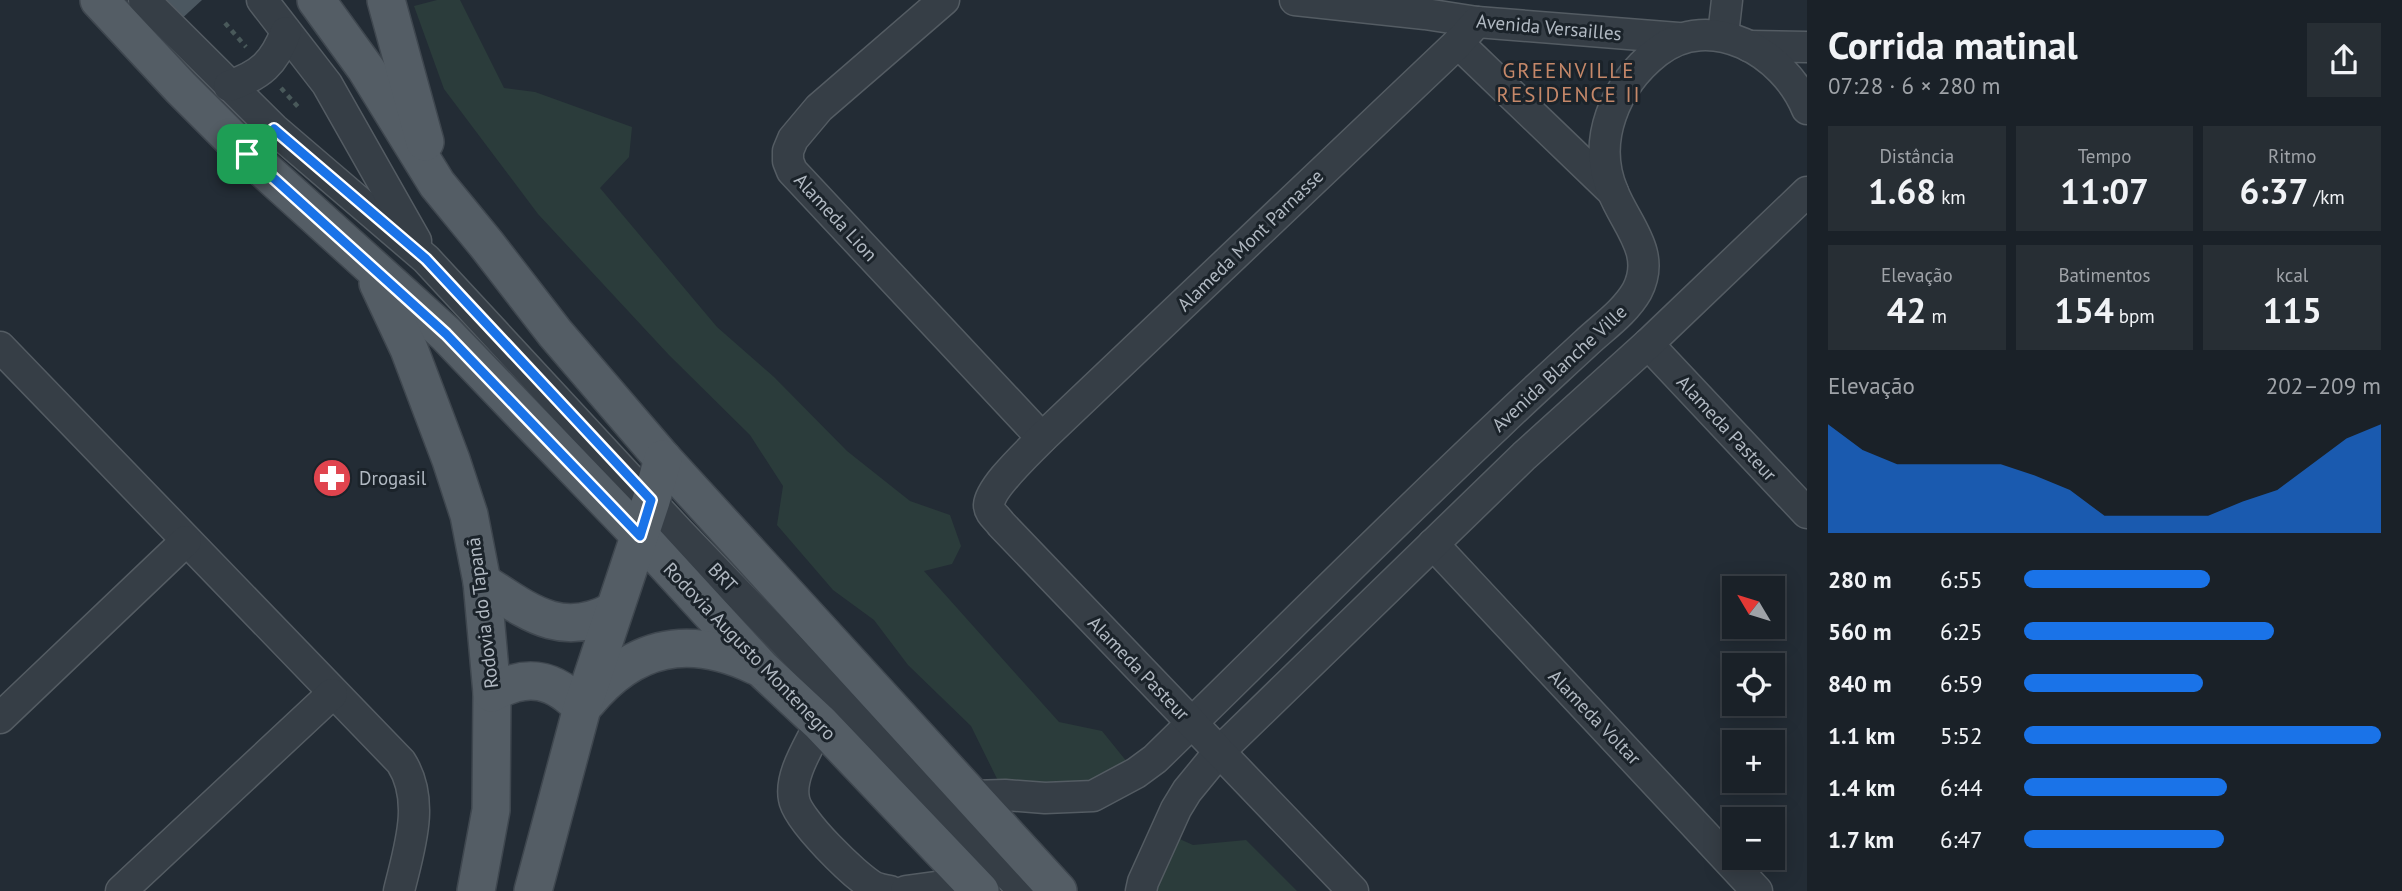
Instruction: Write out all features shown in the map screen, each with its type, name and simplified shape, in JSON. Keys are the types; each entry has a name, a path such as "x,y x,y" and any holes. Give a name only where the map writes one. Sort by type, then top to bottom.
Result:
{"main road":[{"name":"Rodovia Augusto Montenegro","path":"99,0 247,154 372,270 446,334 640,536 761,668 820,723 976,887"},
{"path":"386,0 437,184"},
{"path":"317,1 359,58 437,184 555,333 663,459 1058,891"},
{"name":"Rodovia do Tapanã","path":"372,270 409,349 451,460 469,515 482,582 492,693 491,810 476,891"},
{"path":"533,891 582,708 663,459"},
{"path":"482,582 533,614 556,623 586,622 613,611"},
{"path":"582,708 604,682 631,662 663,650 697,647 730,653 761,668"},
{"path":"492,693 511,683 531,680 550,684 568,693 582,708"}],"street":[{"name":"BRT","path":"144,0 274,129 426,259 688,542 1024,891"},
{"name":"BRT","path":"262,0 327,84 426,259"},
{"name":"Alameda Lion","path":"944,0 820,108 793,139 788,151 788,162 792,171 1042,438"},
{"name":"Avenida Versailles","path":"1295,0 1426,7 1467,32 1678,38"},
{"path":"1727,0 1736,41 1784,74 1802,96 1807,109"},
{"path":"229,86 264,68 278,52 286,32"},
{"path":"1467,32 1613,192"},
{"name":"Alameda Mont Parnasse","path":"1042,438 1467,32"},
{"name":"Avenida Blanche Ville","path":"971,796 1093,796 1136,773 1191,724 1497,425 1626,307 1643,276 1644,254 1613,192 1605,166 1605,139 1611,113 1624,87 1642,65 1678,38 1702,34 1736,41"},
{"path":"1736,41 1807,47"},
{"path":"1141,891 1164,832 1187,791 1219,752 1524,456 1648,344 1807,192"},
{"name":"Alameda Pasteur","path":"1648,344 1807,513"},
{"path":"5,362 186,541 401,762 408,774 414,801 414,822 399,891"},
{"path":"1497,425 1524,456"},
{"name":"Alameda Pasteur","path":"1042,438 994,492 989,503 990,511 1353,891"},
{"path":"0,718 186,541"},
{"name":"Alameda Voltar","path":"1433,544 1757,891"},
{"path":"121,891 332,694"},
{"path":"820,723 794,780 794,800 801,817 855,873 877,889 890,891"},
{"path":"1155,758 1187,791"},
{"path":"906,891 976,887"}],"path":[{"path":"274,129 327,84"}],"shaded area":[{"path":"437,0 460,0 504,88 535,92 632,127 629,157 600,188 717,327 774,377 847,451 910,501 950,515 961,546 952,564 924,571 1059,722 1102,731 1136,773 1093,796 1005,795 971,726 908,665 874,620 833,590 777,525 783,486 750,435 669,355 538,214 444,89 414,6"},
{"path":"1164,832 1193,845 1246,840 1297,891 1145,891"}],"building":[{"path":"155,0 202,0 177,23"}],"place":[{"name":"Drogasil","path":"332,478"}],"district":[{"name":"GREENVILLE RESIDENCE II","path":"1569,82"}],"route":[{"path":"274,129 426,259 651,500 640,536 446,334 372,270 247,154 274,129"}]}
